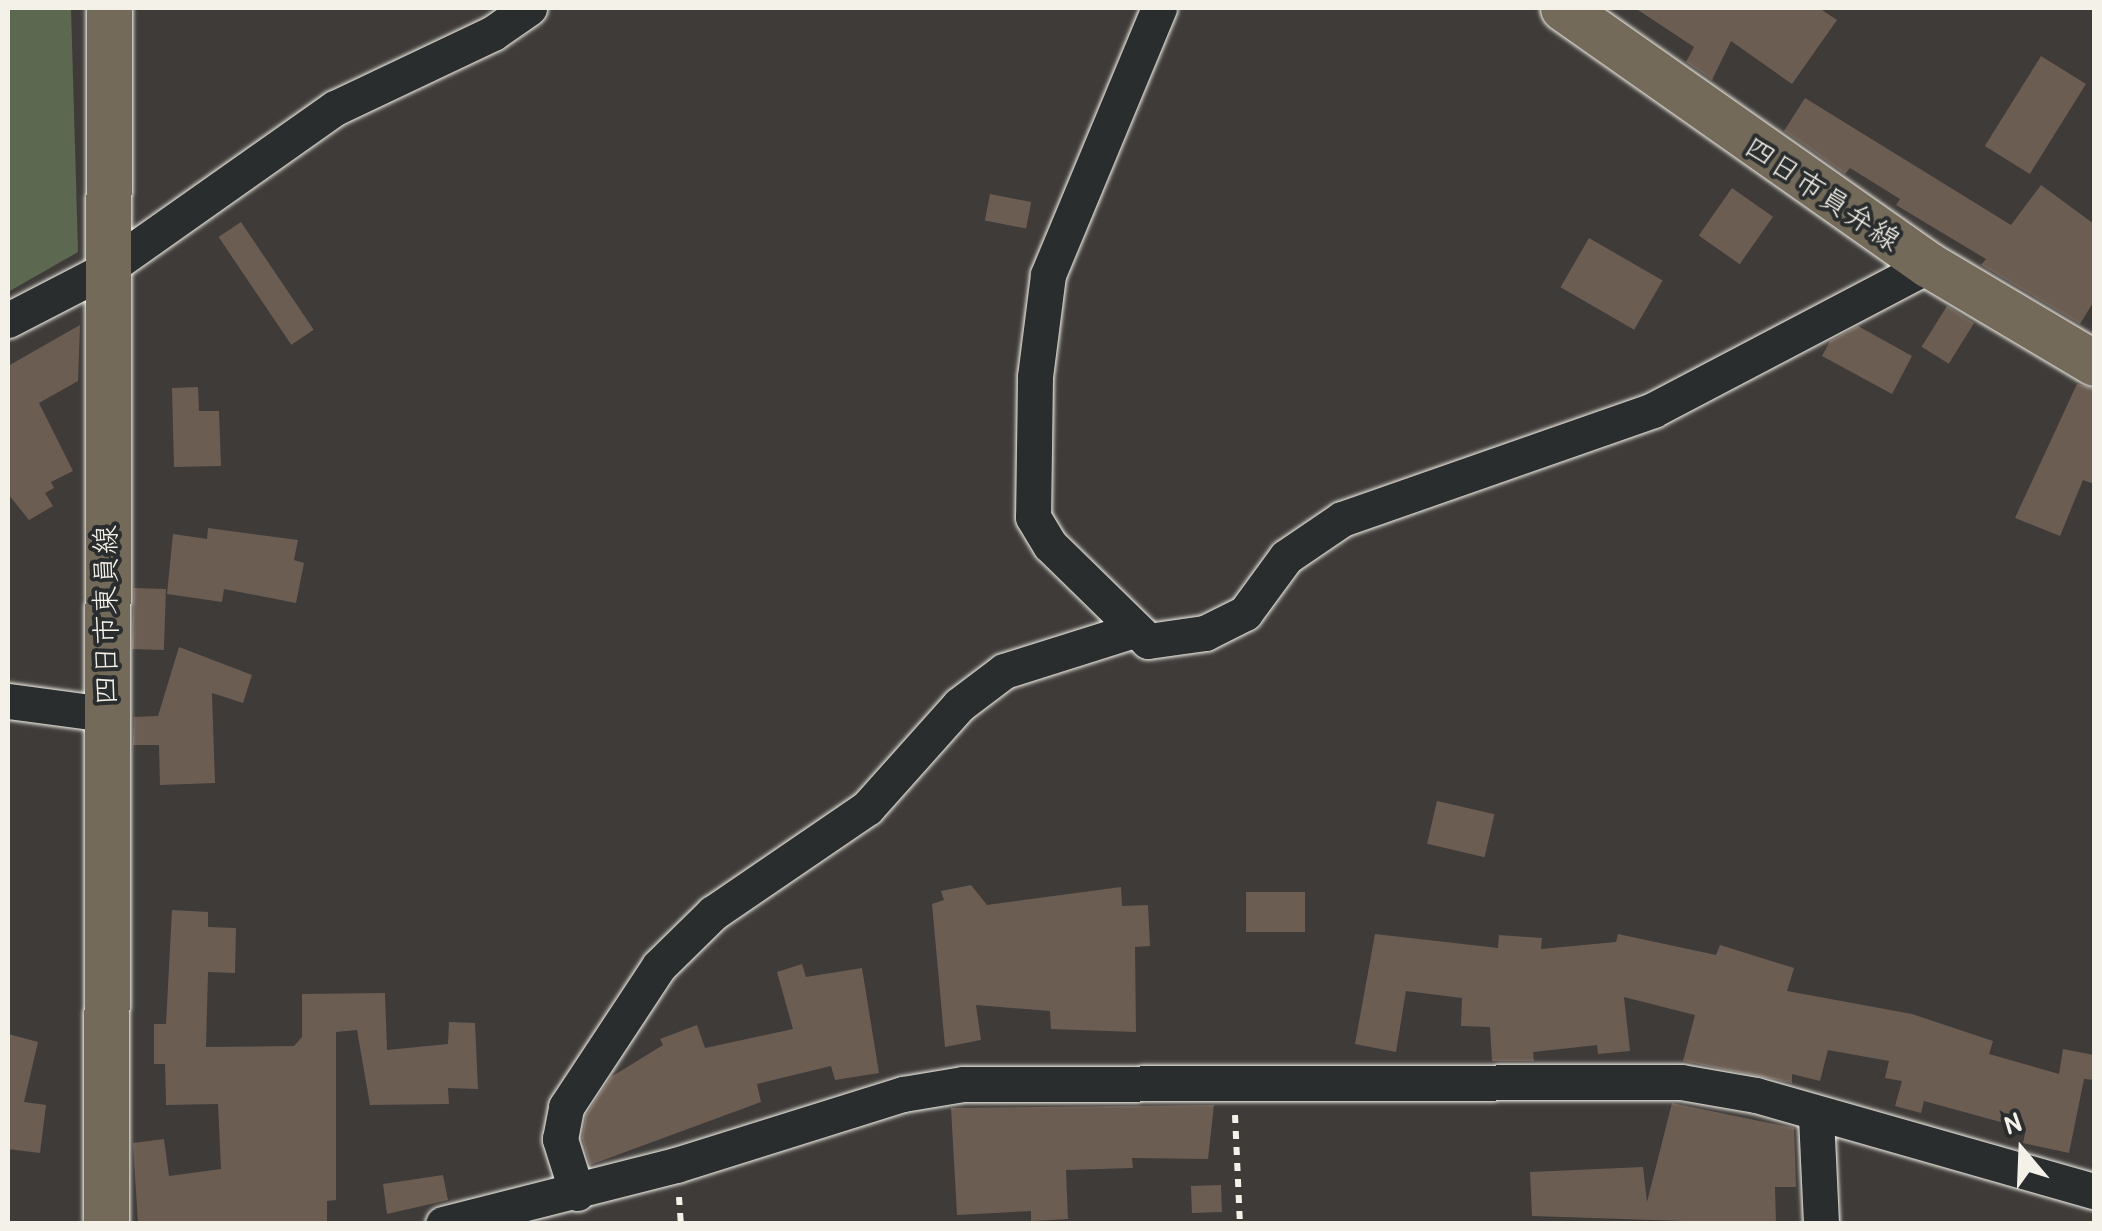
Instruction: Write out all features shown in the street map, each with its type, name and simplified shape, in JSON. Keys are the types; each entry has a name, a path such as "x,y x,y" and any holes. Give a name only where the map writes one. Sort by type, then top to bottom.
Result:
{"main road":[{"name":"四日市東員線","path":"106,1224 108,8"},
{"name":"四日市員弁線","path":"1563,8 1928,265 2094,362"}],"street":[{"path":"8,320 105,270 335,108 493,33 529,8"},
{"path":"1158,8 1048,274 1034,376 1033,517 1148,641 1206,633 1245,613 1286,556 1342,519 1653,410 1928,265"},
{"path":"576,1194 560,1139 566,1107 659,966 712,913 867,808 959,705 1004,671 1134,630"},
{"path":"8,701 106,714"},
{"path":"443,1224 576,1194 903,1094 962,1084 1681,1082 1756,1095 1816,1117 2094,1191"},
{"path":"1816,1117 1820,1224"}],"path":[{"path":"1234,1085 1240,1224"}],"green space":[{"path":"8,8 71,8 78,252 8,292"}],"building":[{"path":"1635,8 1819,8 1837,20 1792,84 1731,41 1712,80 1686,62 1694,47"},
{"path":"2041,56 2086,84 2030,174 1985,146"},
{"path":"1805,98 2011,225 2041,185 2094,224 2094,301 2080,324 1981,265 1986,259 1896,205 1900,199 1850,168 1845,174 1784,131"},
{"path":"1732,188 1773,217 1740,264 1699,236"},
{"path":"990,194 1031,202 1026,229 985,221"},
{"path":"241,222 314,330 291,345 219,237"},
{"path":"1589,238 1663,280 1634,330 1560,287"},
{"path":"1947,306 1974,323 1949,364 1922,347"},
{"path":"80,325 78,381 39,403 73,471 51,482 54,488 45,493 53,506 29,520 8,494 8,366"},
{"path":"1858,326 1912,356 1892,394 1822,356 1830,341"},
{"path":"2077,384 2094,389 2094,484 2083,480 2060,536 2015,518"},
{"path":"198,387 199,411 219,411 221,466 174,467 172,388"},
{"path":"208,528 298,540 294,560 304,563 296,603 224,589 222,602 167,594 173,534 207,539"},
{"path":"134,588 166,589 164,650 132,649"},
{"path":"179,647 252,675 243,703 212,693 215,783 160,785 159,745 133,745 134,717 158,716"},
{"path":"1437,801 1494,814 1485,857 1427,844"},
{"path":"971,885 987,905 1121,887 1122,906 1148,905 1150,946 1135,947 1136,1032 1051,1029 1050,1011 976,1005 981,1040 945,1047 932,904 944,900 941,891"},
{"path":"1246,892 1305,892 1305,932 1246,932"},
{"path":"172,910 208,912 208,927 236,928 235,973 208,972 206,1047 294,1046 302,1037 302,994 385,993 387,1050 448,1044 449,1022 475,1023 478,1089 448,1088 449,1104 370,1105 357,1030 336,1032 336,1200 327,1201 327,1221 138,1224 133,1143 164,1139 169,1176 221,1169 218,1104 166,1105 165,1064 154,1064 154,1024 166,1024"},
{"path":"1375,934 1498,948 1499,935 1542,938 1541,949 1616,942 1618,934 1716,955 1720,945 1794,968 1787,991 1912,1014 1993,1041 1989,1054 2059,1074 2063,1049 2094,1055 2094,1080 2084,1079 2069,1153 2023,1143 2026,1129 1924,1101 1921,1113 1895,1106 1902,1081 1885,1078 1889,1061 1828,1050 1820,1081 1792,1074 1792,1083 1683,1061 1695,1015 1624,997 1630,1051 1598,1054 1597,1045 1533,1052 1534,1061 1492,1061 1490,1027 1461,1026 1462,998 1406,991 1396,1052 1355,1044"},
{"path":"802,964 806,977 862,968 879,1073 835,1080 831,1066 757,1084 761,1102 590,1165 582,1138 586,1115 611,1077 663,1045 660,1039 697,1025 705,1048 793,1029 777,972"},
{"path":"8,1034 38,1042 24,1102 46,1105 40,1153 8,1149"},
{"path":"1672,1103 1794,1128 1796,1187 1775,1187 1776,1224 1532,1216 1530,1172 1643,1167 1647,1202"},
{"path":"1214,1105 1208,1159 1132,1158 1133,1168 1066,1170 1068,1219 1031,1221 1031,1211 957,1215 951,1108"},
{"path":"443,1175 448,1200 387,1214 383,1184"},
{"path":"1221,1185 1222,1212 1192,1213 1191,1186"}]}
